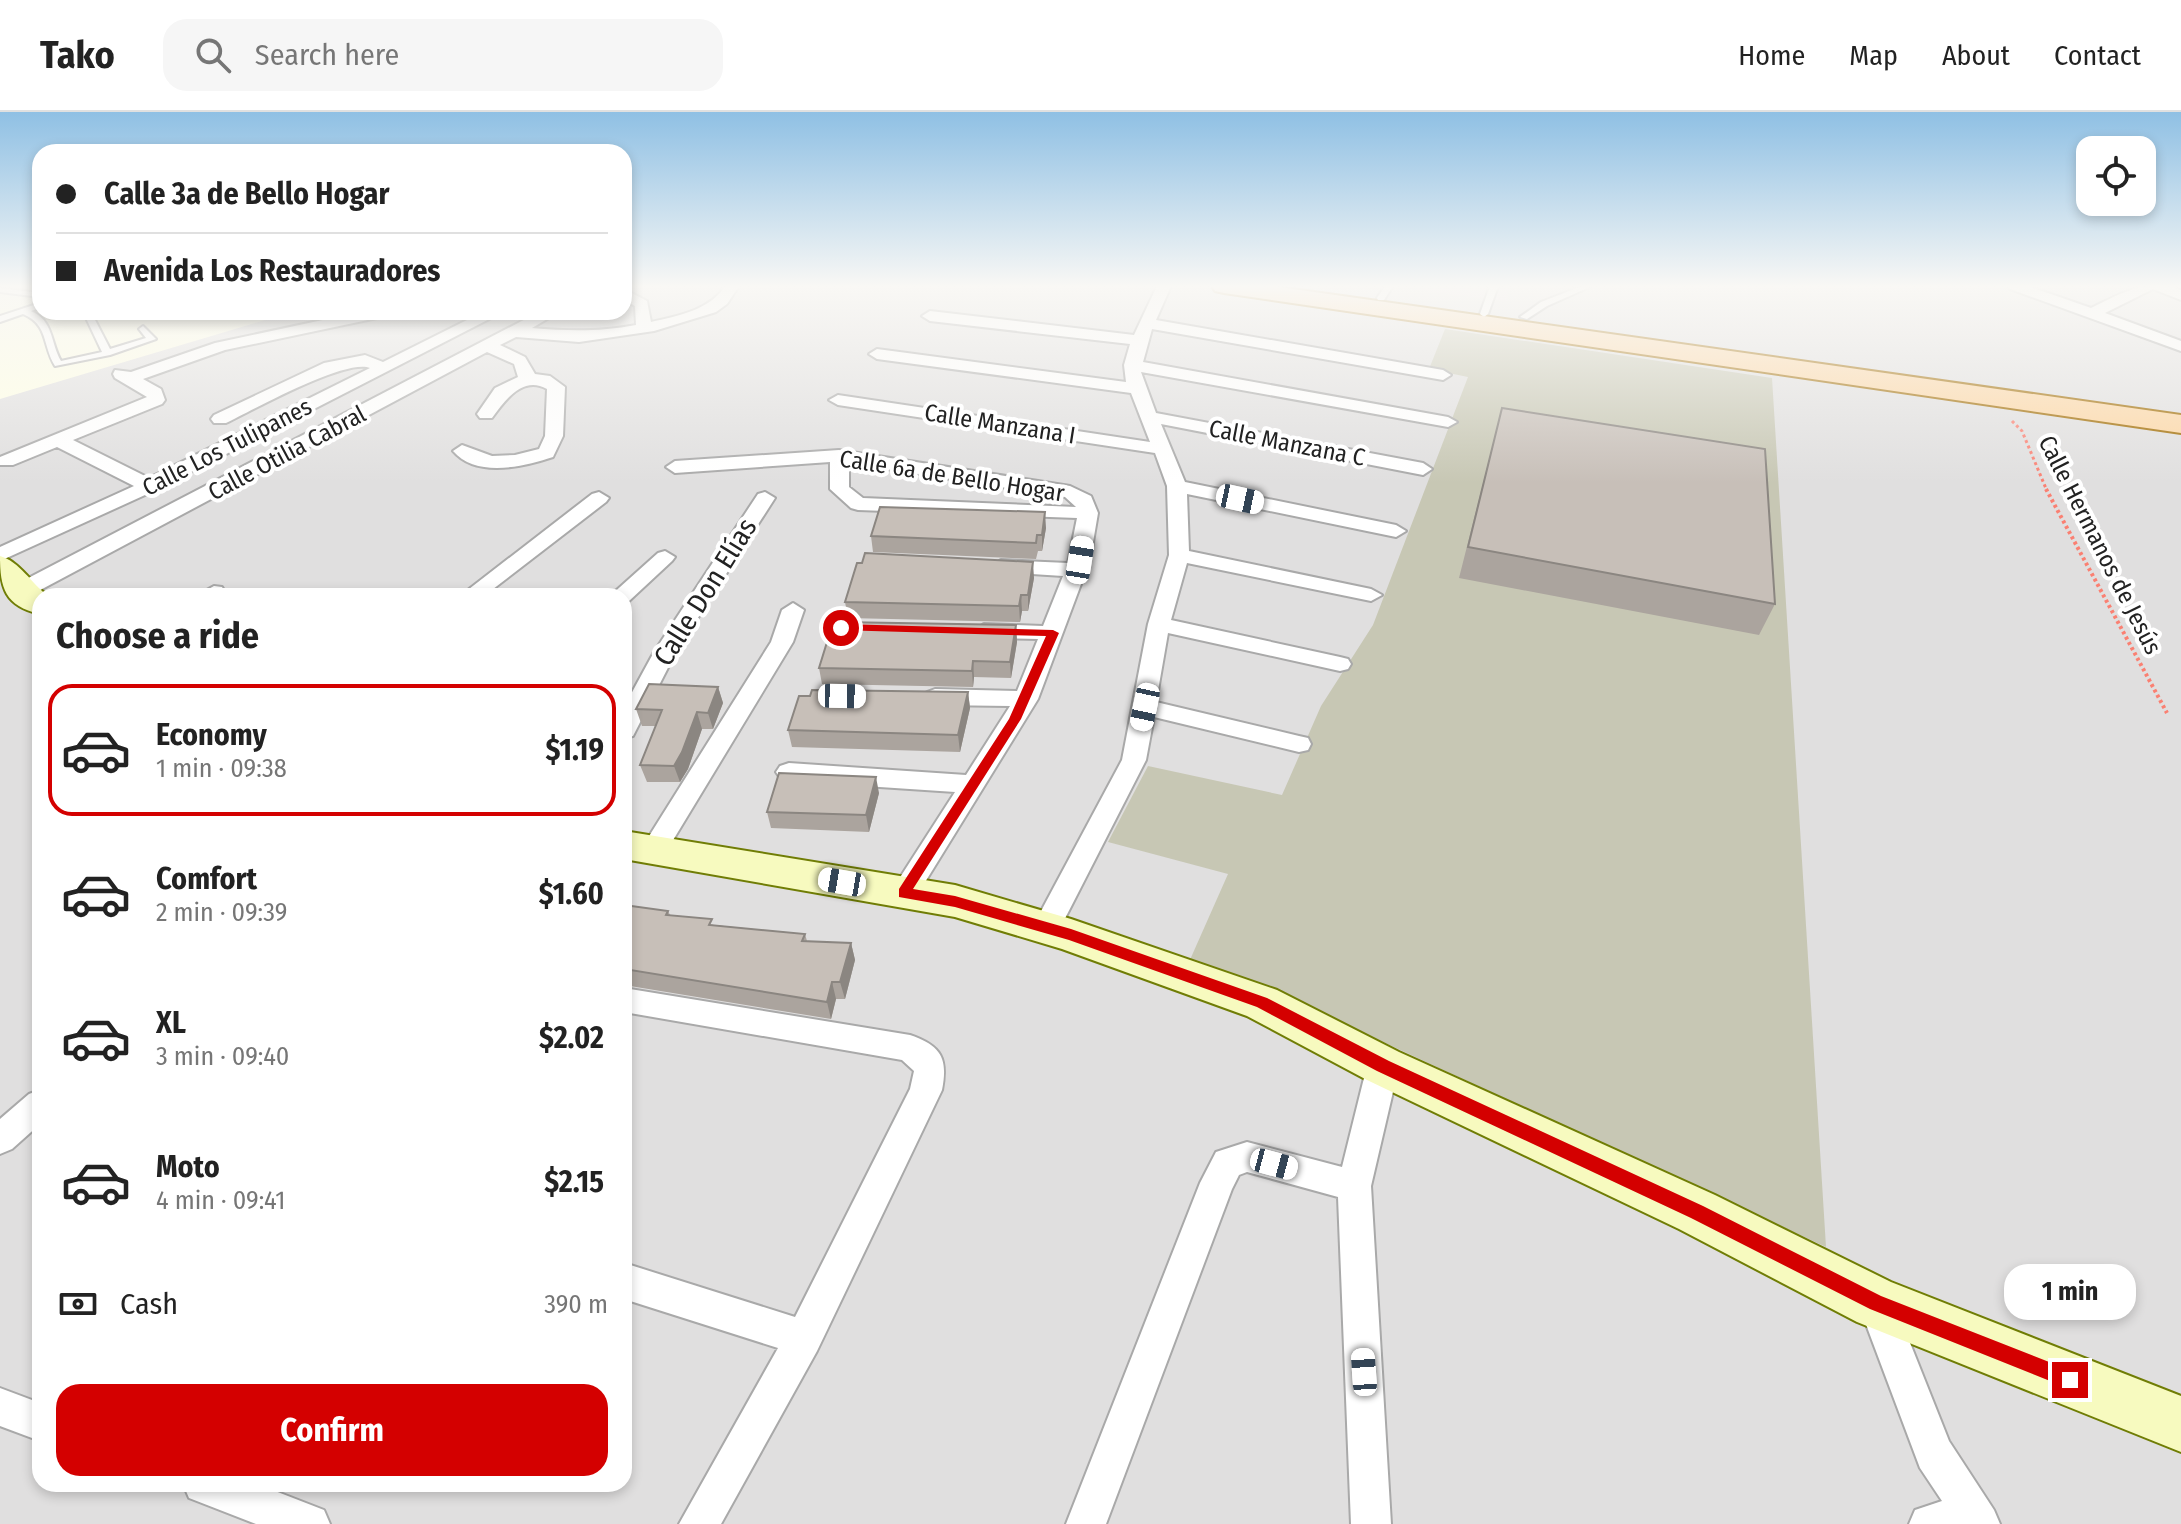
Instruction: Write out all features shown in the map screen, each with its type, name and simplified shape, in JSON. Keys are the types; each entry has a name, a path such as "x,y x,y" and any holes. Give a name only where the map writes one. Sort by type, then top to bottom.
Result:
{"main road":[{"path":"1677,352 2181,424"},
{"path":"1773,352 2181,409"}],"street":[{"path":"6,461 156,400 155,393 126,376 202,352"},
{"name":"Calle Los Tulipanes","path":"0,555 149,486 416,352"},
{"name":"Calle Otilia Cabral","path":"49,588 479,352"},
{"path":"504,352 518,356 527,371 527,379"},
{"path":"1046,928 1134,760 1159,624 1179,555 1177,486 1135,388 1132,365 1136,352"},
{"path":"1282,352 1443,375"},
{"path":"877,354 1135,388"},
{"path":"220,419 350,361 365,360 384,368"},
{"path":"1132,365 1448,422"},
{"path":"462,451 472,459 495,461 526,460 546,453 554,436 556,387 544,380 527,379 501,392 486,414"},
{"name":"Calle Manzana I","path":"838,400 1162,449"},
{"name":"Calle Manzana C","path":"1150,417 1423,469"},
{"path":"58,440 149,486"},
{"path":"839,456 840,489 858,504 1086,506 1077,570 1026,699 904,893"},
{"name":"Calle 6a de Bello Hogar","path":"675,467 839,456 1070,492 1086,506"},
{"path":"1177,486 1396,531"},
{"path":"481,588 599,498"},
{"name":"Calle Don Elías","path":"632,715 665,652 765,498"},
{"path":"1179,555 1371,595"},
{"path":"630,588 665,557"},
{"path":"0,565 31,598"},
{"path":"985,566 1077,570"},
{"path":"793,610 782,642 754,683 721,745 640,847 955,901 1046,928 1262,1003 1383,1066 1697,1212 1876,1303 2181,1424"},
{"path":"1159,624 1340,664"},
{"path":"962,631 1053,633"},
{"path":"918,697 1026,699"},
{"path":"1145,707 1299,744"},
{"path":"789,772 973,784"},
{"path":"632,1001 910,1048 931,1066 926,1090 804,1338 699,1524"},
{"path":"1371,1524 1354,1186 1383,1066"},
{"path":"0,1139 32,1111"},
{"path":"1086,1524 1217,1183 1228,1163 1247,1157 1354,1186"},
{"path":"632,1284 804,1338"},
{"path":"1876,1303 1934,1454 1977,1520 1929,1524"},
{"path":"0,1407 32,1419"},
{"path":"224,1492 310,1524"}],"lane":[{"path":"54,352 58,364 111,352"}],"path":[{"name":"Calle Hermanos de Jesús","path":"1994,398 2022,431 2036,470 2167,713"}],"shaded area":[{"path":"0,352 2181,352 2181,1524 0,1524"},
{"path":"0,352 158,352 0,399"},
{"path":"1436,352 1598,352 1772,378 1826,1247 1314,1010 1189,962 1228,874 1108,842 1148,766 1282,795 1321,706 1373,625 1468,377 1429,369"}],"building":[{"path":"1502,408 1765,449 1775,604 1468,547"},
{"path":"880,507 1045,512 1042,535 1037,535 1036,543 871,536"},
{"path":"865,553 1033,562 1028,595 1021,595 1019,606 845,602 857,563 862,563"},
{"path":"838,622 1016,625 1010,662 973,661 972,671 819,668 832,626 837,627"},
{"path":"649,684 718,687 708,713 697,712 674,766 640,765 662,710 636,709"},
{"path":"812,690 968,692 958,735 788,730 799,696 810,696"},
{"path":"779,773 876,777 866,815 767,812"},
{"path":"632,906 668,911 666,915 712,919 709,925 805,934 802,941 851,943 840,982 832,982 827,1002 632,970"}],"route":[{"path":"841,628 1053,633 1015,719 904,893 955,901 1071,935 1262,1003 1383,1066 1697,1212 1876,1303 2070,1380"}]}
